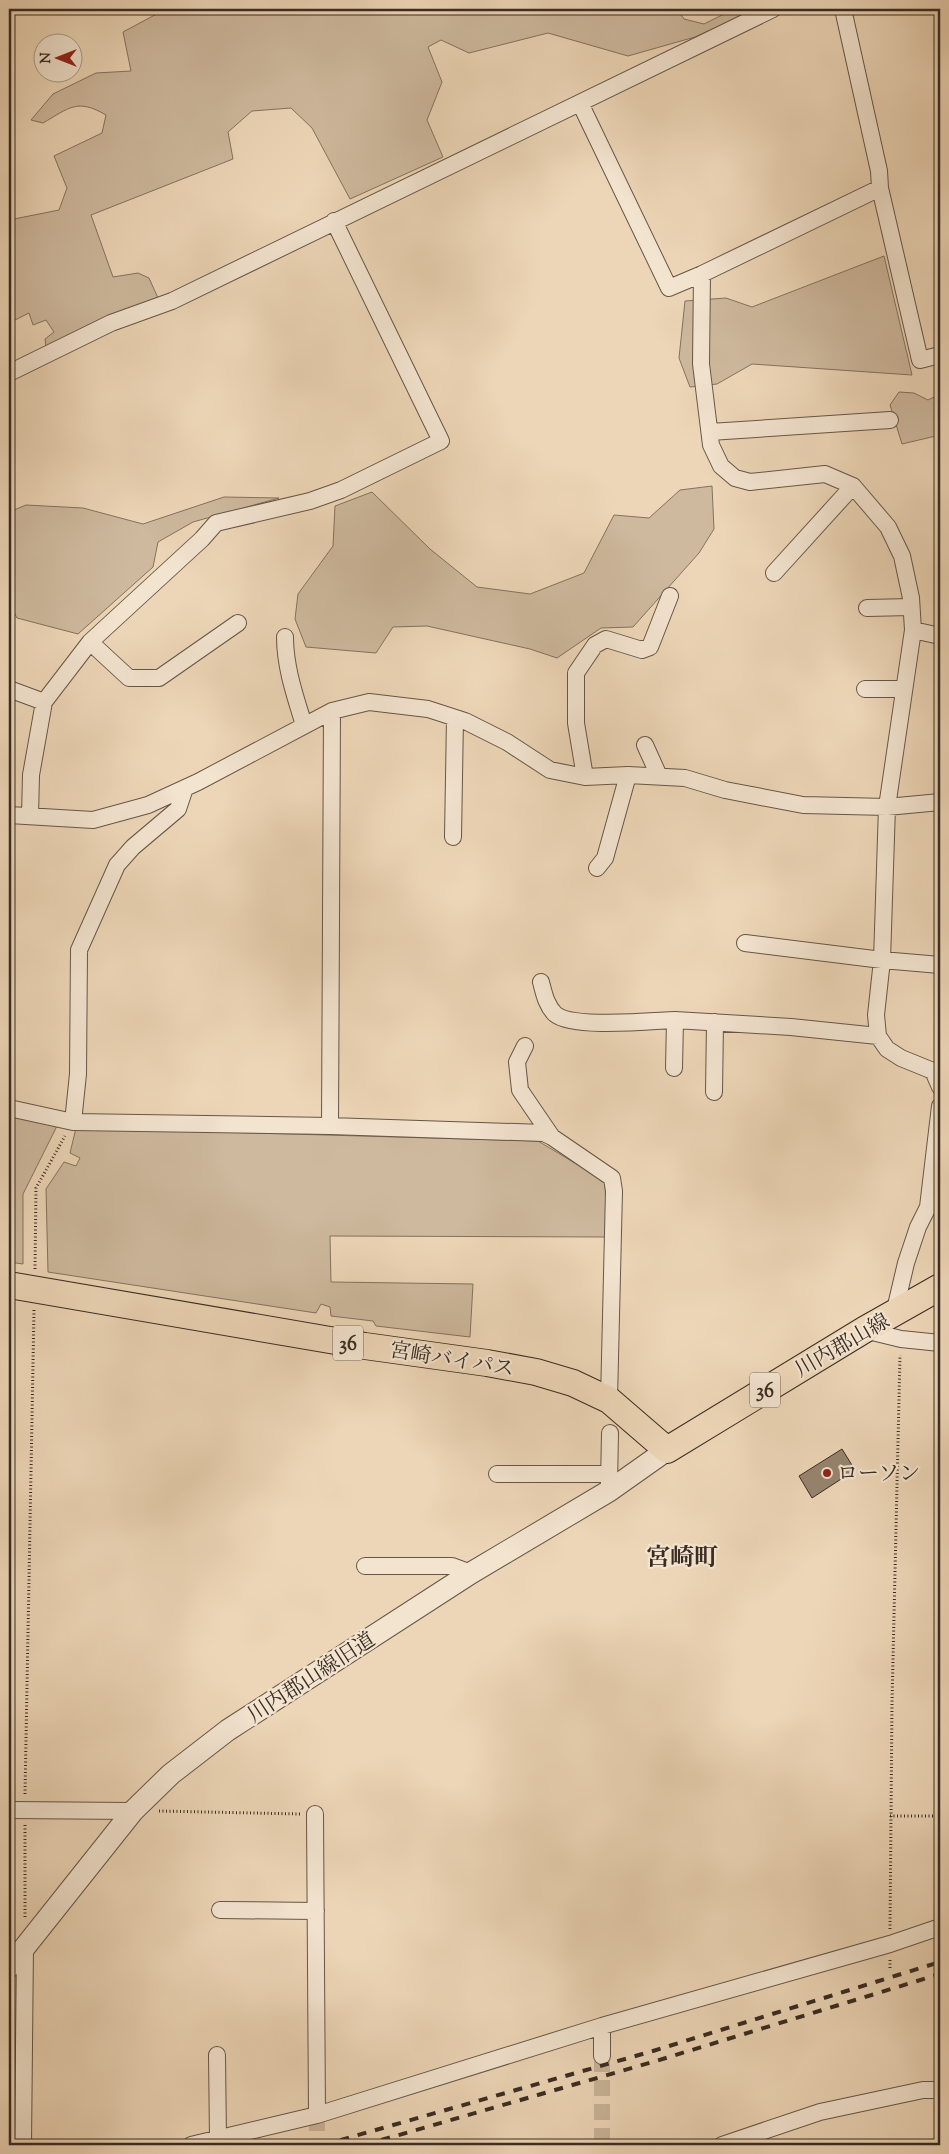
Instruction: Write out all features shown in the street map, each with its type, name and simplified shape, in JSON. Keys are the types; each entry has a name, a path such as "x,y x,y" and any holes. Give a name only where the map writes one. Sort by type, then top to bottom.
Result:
{"main road":[{"name":"宮崎バイパス","path":"9,1285 365,1346 487,1362 536,1372 573,1383 609,1400 667,1450"},
{"name":"川内郡山線","path":"667,1450 864,1330 940,1287"}],"street":[{"path":"9,372 111,323 172,301 773,9"},
{"path":"843,9 879,171 880,188 920,360 940,355"},
{"path":"580,103 669,288 880,188"},
{"path":"30,816 31,775 44,702 90,642 202,539 216,523 310,501 340,490 441,441 334,221"},
{"path":"702,274 701,364 711,445 721,466 735,478 750,482 825,474 853,486 888,528 902,556 911,606 913,630 887,807 882,960 876,1015 878,1036 887,1049 901,1058 933,1071 940,1087"},
{"path":"710,432 890,420"},
{"path":"774,573 853,486"},
{"path":"585,777 576,723 576,673 595,645 606,639 642,650 650,647 670,596"},
{"path":"867,608 911,606"},
{"path":"90,642 129,678 160,678 238,622"},
{"path":"913,630 940,636"},
{"path":"285,637 285,652 293,691 304,725"},
{"path":"9,689 44,702"},
{"path":"865,689 904,689"},
{"path":"9,815 93,820 148,805 185,788 332,711 369,702 428,708 507,742 550,770 585,777 628,775 685,778 725,790 804,805 887,807 940,802"},
{"path":"330,1126 332,711"},
{"path":"453,836 455,718"},
{"path":"645,745 659,776"},
{"path":"597,868 605,858 628,775"},
{"path":"73,1122 78,1074 78,950 117,865 133,848 178,809 185,788"},
{"path":"745,943 882,960 940,965"},
{"path":"541,982 546,1001 556,1015 575,1020 596,1023 675,1020 715,1022 791,1027 878,1036"},
{"path":"674,1068 675,1020"},
{"path":"714,1092 715,1022"},
{"path":"525,1046 517,1062 520,1090 552,1137"},
{"path":"894,1314 906,1263 918,1227 928,1207 940,1106"},
{"path":"9,1108 73,1122 330,1126 544,1133 612,1178 614,1191 609,1400"},
{"path":"864,1330 901,1339 940,1343"},
{"path":"497,1474 609,1483 610,1433"},
{"name":"川内郡山線旧道","path":"9,1966 133,1811 171,1774 228,1730 609,1483 667,1450"},
{"path":"365,1566 452,1566 470,1574"},
{"path":"17,1810 133,1811"},
{"path":"315,1814 317,2115"},
{"path":"220,1910 316,1911"},
{"path":"191,2145 317,2115 602,2026 890,1944 940,1927"},
{"path":"24,2145 25,1946"},
{"path":"602,2026 602,2056"},
{"path":"217,2055 218,2139"},
{"path":"722,2145 820,2112 923,2090 940,2090"}],"path":[{"path":"25,1946 17,1810 35,1290 36,1188 73,1122"},
{"path":"890,1944 890,1816 901,1339"},
{"path":"133,1811 315,1814"},
{"path":"890,1816 940,1816"}],"shaded area":[{"path":"166,9 677,9 684,19 704,24 734,9 758,9 695,37 628,56 548,33 469,53 441,40 428,47 442,82 427,120 443,157 350,199 312,128 291,108 252,111 228,132 233,159 91,215 113,277 138,273 149,278 158,298 46,347 45,339 54,332 46,320 33,325 29,313 9,323 9,220 59,210 67,188 54,156 102,133 106,115 88,107 80,106 67,109 43,123 31,120 53,94 78,82 82,82 82,80 96,73 131,71 123,32"},
{"path":"884,256 912,375 752,364 717,384 690,387 679,358 685,301 726,298 752,307"},
{"path":"899,392 914,393 928,400 940,394 940,435 902,444 890,405"},
{"path":"712,486 714,529 699,553 633,627 601,628 557,658 530,649 427,626 393,627 376,653 306,647 295,619 298,594 333,546 335,506 372,492 430,549 477,587 530,594 584,573 614,515 649,518 680,490"},
{"path":"224,497 279,498 193,522 158,542 153,567 78,634 17,618 9,603 9,512 26,505 83,508 143,524"},
{"path":"12,1115 57,1126 23,1194 23,1264 9,1262 9,1135"},
{"path":"76,1128 538,1141 605,1181 607,1237 330,1236 331,1282 473,1284 470,1337 376,1326 373,1321 331,1316 330,1307 321,1304 316,1313 48,1272 46,1189 64,1162 76,1166 80,1158 70,1153"}],"building":[{"name":"ローソン","path":"842,1449 855,1470 812,1498 799,1476"}],"tunnel":[{"path":"602,2056 602,2145"},
{"path":"317,2115 317,2145"}],"railway":[{"path":"323,2145 653,2051 940,1962"},
{"path":"364,2145 656,2061 940,1974"}],"place":[{"name":"ローソン","path":"827,1473"}],"district":[{"name":"宮崎町","path":"682,1557"}]}
